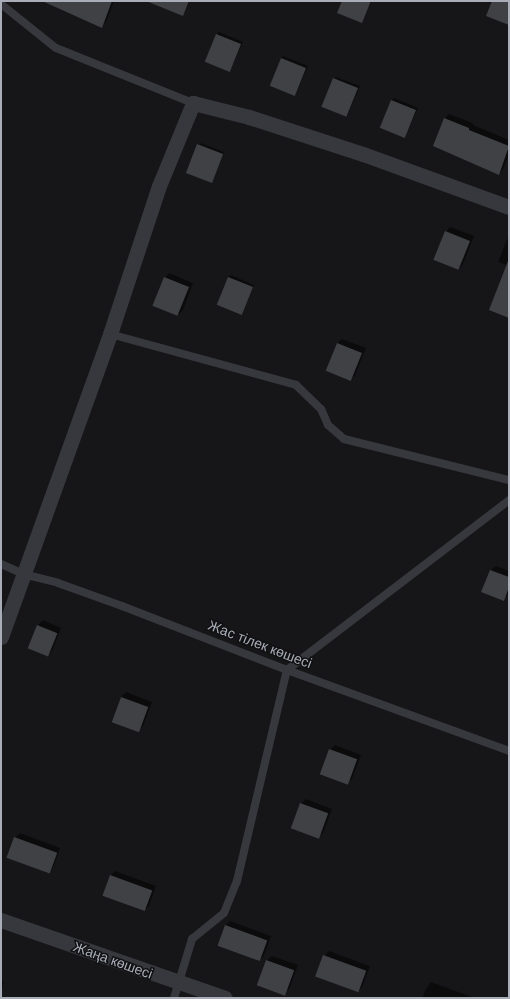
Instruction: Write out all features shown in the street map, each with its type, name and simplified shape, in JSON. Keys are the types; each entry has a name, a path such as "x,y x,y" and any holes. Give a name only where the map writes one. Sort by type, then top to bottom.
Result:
{"street":[{"path":"1,637 110,334 159,186 192,103 249,117 356,151 509,207"},
{"name":"Жаңа көшесі","path":"1,920 225,998"}],"lane":[{"path":"1,4 56,48 192,103"},
{"path":"110,334 296,385 321,409 328,425 344,439 509,480"},
{"path":"174,998 192,939 224,913 237,881 287,670 509,500"},
{"name":"Жас тілек көшесі","path":"1,564 23,574 58,583 122,606 287,670 509,751"}],"building":[{"path":"42,1 112,1 102,28"},
{"path":"146,1 189,1 183,16"},
{"path":"342,1 371,1 362,23 337,13"},
{"path":"492,1 509,1 509,25 486,16"},
{"path":"216,34 241,44 230,72 205,62"},
{"path":"281,58 306,68 295,96 270,86"},
{"path":"333,78 358,88 346,117 321,107"},
{"path":"391,100 416,110 405,138 380,128"},
{"path":"444,118 509,146 499,175 433,146"},
{"path":"197,144 223,154 212,183 186,173"},
{"path":"445,231 470,241 458,270 433,260"},
{"path":"509,261 509,318 489,310"},
{"path":"164,277 189,287 177,316 152,306"},
{"path":"228,277 253,287 242,315 217,305"},
{"path":"337,343 362,353 351,381 326,371"},
{"path":"490,570 509,577 509,587 504,601 481,592"},
{"path":"37,625 57,633 48,656 28,648"},
{"path":"121,697 148,707 139,732 112,722"},
{"path":"329,749 357,759 348,785 320,774"},
{"path":"300,803 328,813 319,839 291,828"},
{"path":"14,837 57,853 50,873 6,858"},
{"path":"110,875 152,890 145,911 102,896"},
{"path":"225,925 267,940 260,961 217,946"},
{"path":"323,955 366,971 358,992 315,977"},
{"path":"266,960 294,970 285,996 257,985"}]}
